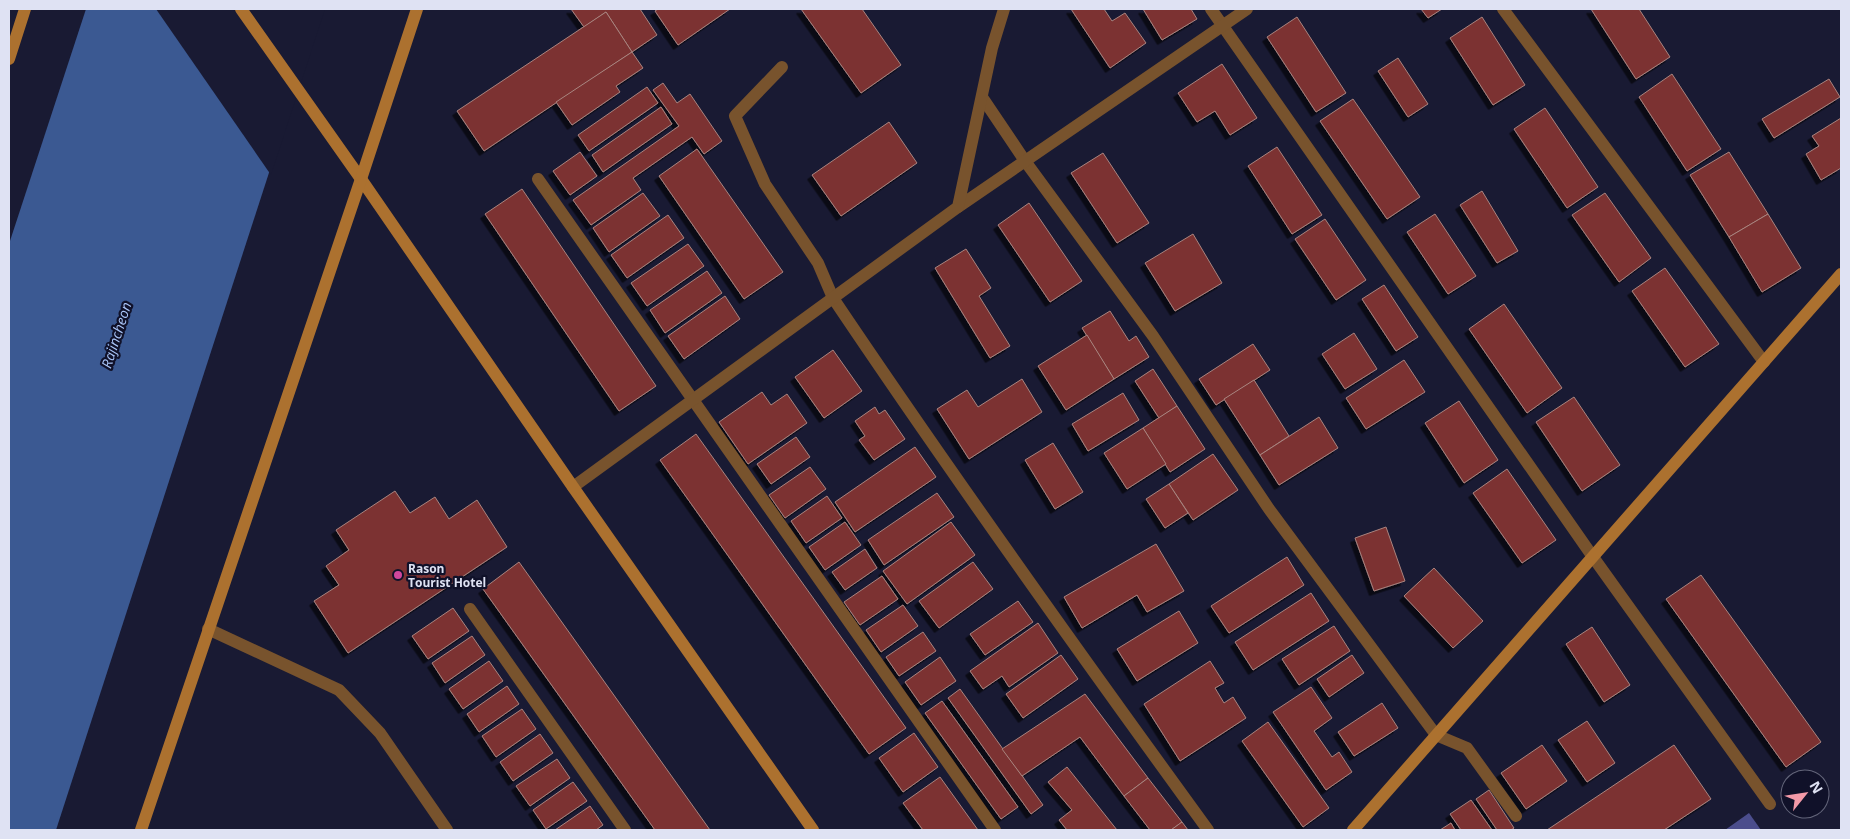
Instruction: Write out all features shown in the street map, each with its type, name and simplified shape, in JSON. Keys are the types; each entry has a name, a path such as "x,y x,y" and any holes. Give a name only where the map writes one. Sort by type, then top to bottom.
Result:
{"street":[{"path":"9,60 25,9"},
{"path":"241,9 813,830"},
{"path":"141,830 417,9"},
{"path":"958,207 992,48 1004,9"},
{"path":"1211,9 1593,557 1770,804"},
{"path":"573,487 958,207 1247,9"},
{"path":"1503,9 1764,362"},
{"path":"782,67 734,116 765,184 818,264 833,298 895,390 1047,608 1208,830"},
{"path":"982,97 1025,161 1153,336 1269,509 1436,735 1467,748 1516,816"},
{"path":"538,179 995,830"},
{"path":"1353,830 1841,274"},
{"path":"470,609 625,830"},
{"path":"208,628 339,690 380,733 447,830"}],"shaded area":[{"path":"1749,813 1761,830 1725,830"}],"water":[{"name":"Rajincheon","path":"86,9 322,9 56,830 9,830 9,244"}],"pier":[{"path":"156,9 325,9 271,175"}],"building":[{"path":"571,9 640,9 657,35 632,52 606,12 584,27"},
{"path":"658,9 730,9 678,45 655,11"},
{"path":"801,9 862,9 901,65 861,93"},
{"path":"1071,9 1104,9 1112,21 1125,13 1146,43 1110,68"},
{"path":"1143,9 1191,9 1197,19 1162,40"},
{"path":"1421,9 1442,9 1428,18"},
{"path":"1591,9 1639,9 1670,57 1636,79"},
{"path":"606,12 632,52 484,151 457,111"},
{"path":"1297,17 1346,93 1316,112 1267,37"},
{"path":"1482,17 1525,85 1493,105 1450,38"},
{"path":"632,52 643,68 616,86 620,92 572,125 556,102"},
{"path":"1398,58 1428,104 1408,117 1378,71"},
{"path":"1222,64 1257,118 1230,135 1215,111 1197,122 1178,93"},
{"path":"1672,74 1721,149 1687,171 1639,97"},
{"path":"1829,79 1840,97 1774,138 1762,119"},
{"path":"663,83 677,103 690,94 722,141 704,154 692,137 633,178 641,190 591,225 573,200 679,126 653,90"},
{"path":"647,87 658,103 589,151 578,135"},
{"path":"1353,99 1420,197 1387,219 1320,121"},
{"path":"661,107 672,124 603,172 592,155"},
{"path":"1545,108 1598,187 1567,208 1514,129"},
{"path":"1841,118 1841,168 1821,180 1806,154 1819,146 1812,136"},
{"path":"889,122 917,163 841,216 812,175"},
{"path":"1277,147 1322,215 1292,234 1248,166"},
{"path":"697,149 783,272 744,299 659,176"},
{"path":"580,152 597,176 570,195 553,171"},
{"path":"1729,152 1768,214 1729,237 1690,175"},
{"path":"1103,153 1149,223 1117,243 1071,173"},
{"path":"522,189 656,386 619,411 485,214"},
{"path":"1482,191 1518,251 1497,263 1460,205"},
{"path":"643,193 660,216 609,252 593,228"},
{"path":"1605,193 1651,258 1619,282 1572,215"},
{"path":"1029,203 1082,281 1050,302 998,225"},
{"path":"1435,214 1476,276 1448,294 1407,232"},
{"path":"1768,214 1801,268 1762,292 1729,237"},
{"path":"668,215 684,238 627,278 611,255"},
{"path":"1325,219 1366,280 1336,300 1295,239"},
{"path":"1193,234 1222,283 1175,311 1145,263"},
{"path":"688,244 704,266 647,306 631,283"},
{"path":"966,249 991,288 979,296 1010,346 990,358 935,268"},
{"path":"1665,268 1719,344 1685,367 1632,291"},
{"path":"707,271 722,293 665,333 650,310"},
{"path":"1384,285 1418,337 1396,351 1362,299"},
{"path":"725,296 740,319 684,359 668,336"},
{"path":"1504,304 1562,388 1527,413 1469,329"},
{"path":"1110,311 1129,341 1136,336 1149,357 1114,379 1082,328"},
{"path":"1354,333 1377,369 1345,389 1322,354"},
{"path":"1087,335 1114,379 1066,410 1038,366"},
{"path":"1253,344 1270,370 1216,405 1199,379"},
{"path":"833,350 862,391 824,418 795,377"},
{"path":"1404,360 1425,392 1366,429 1346,398"},
{"path":"1153,369 1177,406 1159,418 1135,381"},
{"path":"1022,379 1042,412 969,459 937,409 967,390 978,407"},
{"path":"1254,380 1289,436 1260,455 1224,399"},
{"path":"762,392 771,405 787,394 807,423 748,464 719,422"},
{"path":"1123,393 1139,420 1088,451 1072,424"},
{"path":"1574,397 1620,465 1582,491 1536,422"},
{"path":"1459,401 1498,460 1464,483 1425,423"},
{"path":"1177,406 1205,449 1170,472 1143,428"},
{"path":"875,407 879,414 885,410 905,439 874,460 859,440 865,436 855,421"},
{"path":"1319,417 1338,448 1279,485 1260,455"},
{"path":"1143,428 1166,464 1127,489 1104,453"},
{"path":"696,434 906,728 869,754 660,460"},
{"path":"796,437 810,457 771,484 757,464"},
{"path":"1053,443 1083,492 1055,509 1025,460"},
{"path":"915,447 936,477 855,532 835,502"},
{"path":"1213,454 1238,490 1193,520 1169,484"},
{"path":"810,467 826,489 785,518 769,495"},
{"path":"1507,469 1556,540 1522,563 1473,493"},
{"path":"1169,484 1188,513 1165,528 1146,499"},
{"name":"Rason Tourist Hotel","path":"395,491 410,513 435,497 449,519 477,500 507,547 348,653 314,601 339,585 326,566 349,550 336,530"},
{"path":"937,493 954,517 884,565 868,540"},
{"path":"827,496 842,518 806,543 791,521"},
{"path":"845,522 861,545 825,570 809,547"},
{"path":"951,522 975,555 907,604 883,571"},
{"path":"1386,527 1405,581 1374,591 1355,538"},
{"path":"1156,544 1184,591 1147,612 1137,595 1082,628 1064,597"},
{"path":"865,549 877,568 845,590 832,572"},
{"path":"1287,557 1304,585 1229,633 1211,606"},
{"path":"519,562 710,830 655,830 483,589"},
{"path":"973,562 993,589 939,628 919,601"},
{"path":"1434,568 1483,621 1453,648 1404,596"},
{"path":"1701,575 1821,742 1786,767 1666,599"},
{"path":"882,576 898,599 860,625 844,602"},
{"path":"1311,593 1329,621 1253,670 1235,642"},
{"path":"1018,601 1033,622 985,655 970,634"},
{"path":"903,605 918,626 881,652 866,630"},
{"path":"453,608 469,631 428,659 412,636"},
{"path":"1179,611 1198,643 1137,681 1117,649"},
{"path":"1038,623 1058,653 1009,687 1002,676 983,689 970,671"},
{"path":"1334,626 1350,651 1299,685 1282,659"},
{"path":"1592,627 1630,685 1604,702 1566,644"},
{"path":"923,632 936,651 899,676 886,657"},
{"path":"472,636 485,655 445,683 432,663"},
{"path":"1061,655 1078,679 1023,718 1006,694"},
{"path":"1352,655 1364,673 1329,697 1317,679"},
{"path":"940,657 956,681 921,705 905,682"},
{"path":"489,661 503,681 463,709 449,689"},
{"path":"1210,661 1224,683 1215,688 1224,703 1233,697 1246,718 1180,761 1144,704"},
{"path":"507,686 519,704 479,732 467,714"},
{"path":"1311,687 1332,718 1314,731 1332,757 1339,752 1352,772 1326,790 1273,712"},
{"path":"960,689 1043,805 1031,814 948,698"},
{"path":"1085,694 1148,778 1124,796 1080,737 1022,776 1002,749"},
{"path":"942,701 1018,807 1001,819 925,713"},
{"path":"1382,703 1398,728 1354,756 1338,732"},
{"path":"522,709 536,729 496,757 482,736"},
{"path":"1587,721 1615,763 1587,782 1558,740"},
{"path":"1268,722 1329,808 1303,827 1242,741"},
{"path":"914,733 938,767 903,792 879,758"},
{"path":"540,734 553,753 513,781 500,762"},
{"path":"1542,745 1567,781 1526,809 1501,773"},
{"path":"1674,745 1711,799 1664,830 1547,830"},
{"path":"557,759 570,778 530,806 516,786"},
{"path":"1067,767 1117,830 1067,830 1059,820 1072,810 1048,782"},
{"path":"940,777 978,830 923,830 903,803"},
{"path":"1148,778 1182,822 1171,830 1150,830 1124,796"},
{"path":"573,782 587,801 546,829 533,810"},
{"path":"1489,790 1514,828 1511,830 1497,830 1476,799"},
{"path":"1471,800 1492,830 1461,830 1450,814"},
{"path":"590,806 603,825 596,830 555,830"},
{"path":"1182,822 1188,830 1171,830"},
{"path":"1451,823 1455,830 1440,830"}],"place":[{"name":"Rason Tourist Hotel","path":"398,575"}]}
